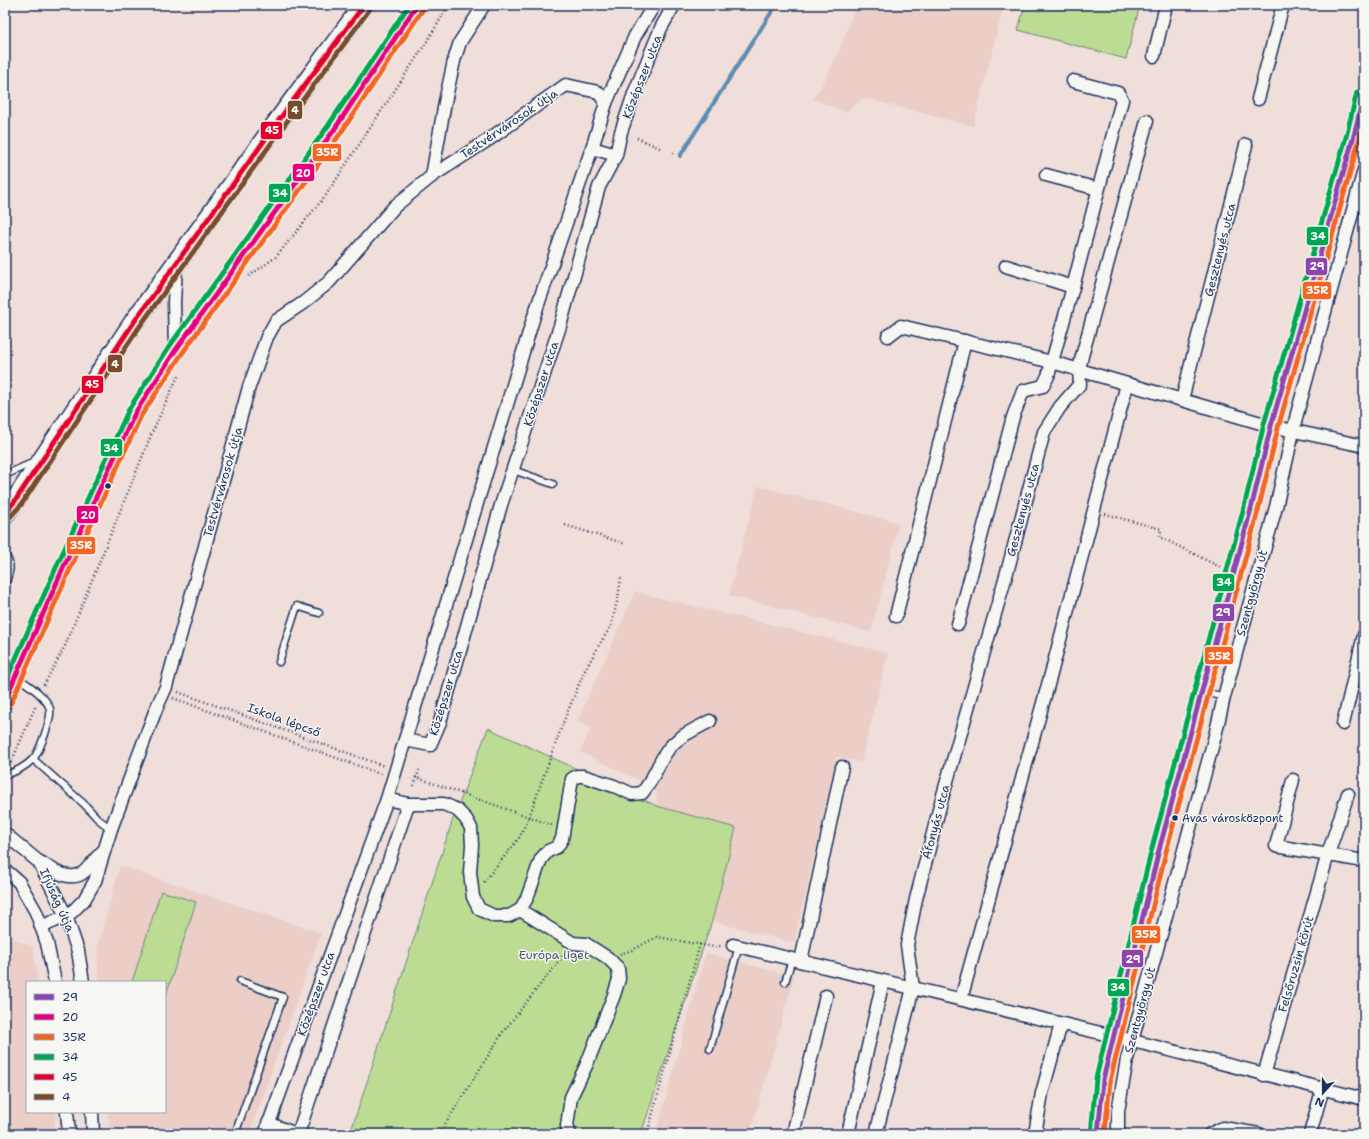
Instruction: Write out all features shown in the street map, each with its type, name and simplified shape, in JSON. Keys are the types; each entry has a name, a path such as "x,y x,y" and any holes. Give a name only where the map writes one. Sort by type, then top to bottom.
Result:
{"main road":[{"path":"5,513 15,501 134,322 364,5"}],"street":[{"path":"5,700 65,564 135,413 175,351 334,130 417,5"},
{"path":"432,176 454,61 460,42 484,5"},
{"name":"Középszer utca","path":"267,1129 387,799 534,316 606,103 635,36 654,5"},
{"name":"Középszer utca","path":"405,740 430,745 440,722 501,506 560,326 599,187 616,155 621,132 635,91 661,28 674,5"},
{"path":"1154,56 1166,5"},
{"path":"1258,98 1283,5"},
{"path":"958,624 1013,416 1023,391 1043,386 1048,376 1122,100 1118,93 1073,81"},
{"name":"Testvérvárosok útja","path":"41,927 66,916 84,900 95,881 111,829 156,709 165,691 249,387 267,337 276,321 304,303 329,282 395,206 432,176 488,140 566,85 598,92 606,103"},
{"name":"Szentgyörgy út","path":"1098,1134 1103,1080 1159,850 1271,426 1364,94"},
{"name":"Gesztenyés utca","path":"983,659 1044,432 1060,407 1080,384 1079,370 1082,356 1147,121"},
{"name":"Gesztenyés utca","path":"1182,400 1246,145"},
{"path":"592,148 616,155"},
{"name":"Szentgyörgy út","path":"1118,1134 1118,1111 1132,1041 1276,507 1297,414 1364,170"},
{"path":"1046,176 1098,189"},
{"path":"175,351 174,280 177,262"},
{"path":"1006,266 1073,287"},
{"path":"162,283 174,302"},
{"path":"888,336 901,326 1052,362 1271,426 1363,443"},
{"path":"896,616 965,341"},
{"path":"961,999 1051,674 1128,384"},
{"path":"1343,724 1364,634"},
{"name":"Áfonyás utca","path":"876,1134 913,988 907,945 916,899 941,802 983,659"},
{"path":"387,799 408,804 444,804 457,810 466,819 471,828 472,845 470,872 473,897 479,909 494,916 509,916 520,910 527,898 541,860 548,851 557,847 562,839 572,779 577,776 583,776 614,786 632,794 642,793 650,784 668,750 682,737 710,722"},
{"path":"796,960 842,767"},
{"path":"1293,780 1276,846 1364,860"},
{"name":"Felsőruzsin körút","path":"1264,1074 1328,854 1348,794"},
{"path":"267,1129 297,1134 408,804"},
{"name":"Ifjúság útja","path":"5,834 39,862 66,916 78,951 84,981"},
{"name":"Testvérvárosok útja","path":"39,862 66,877 76,876 84,872 105,848"},
{"name":"Ifjúság útja","path":"5,870 19,882 36,912 47,943 55,981"},
{"path":"520,910 573,943 586,944 608,958 618,968 619,979 586,1066 571,1096 567,1126 570,1134"},
{"path":"736,946 961,999 1364,1098"},
{"path":"848,1134 883,981"},
{"path":"792,1134 826,996"},
{"path":"1035,1134 1042,1093 1061,1024"},
{"path":"1310,1134 1323,1087"},
{"path":"67,1113 69,1134"},
{"path":"92,1113 93,1134"},
{"path":"1210,1134 1223,1128 1259,1134"}],"lane":[{"path":"5,475 43,458"},
{"path":"513,470 553,484"},
{"path":"5,555 8,559 10,571 5,584"},
{"path":"278,662 297,606 319,613"},
{"path":"5,775 16,772 33,759 48,723 50,709 40,694 16,676"},
{"path":"1201,691 1224,697"},
{"path":"33,759 84,804 98,819 111,829"},
{"path":"710,1050 736,946"},
{"path":"785,982 796,960"},
{"path":"235,1134 283,997 240,981"}],"path":[{"path":"243,280 276,257 326,195 428,40 449,5"},
{"path":"637,138 660,148"},
{"path":"5,775 40,694 65,646 149,440 181,370"},
{"path":"1094,510 1161,530 1160,536 1233,574"},
{"path":"565,525 626,544"},
{"path":"473,897 519,838 529,817 563,723 584,672 611,626 621,578"},
{"path":"165,691 394,774"},
{"name":"Iskola lépcső","path":"165,691 290,730 394,774"},
{"path":"414,786 420,767"},
{"path":"416,777 564,829"},
{"path":"608,958 632,950 658,937 715,947 736,946"},
{"path":"439,1134 503,1032 573,943"},
{"path":"647,1134 700,944"}],"shaded area":[{"path":"856,5 1004,5 973,126 864,98 846,112 813,99 838,54"},
{"path":"758,486 899,523 871,632 729,595"},
{"path":"635,592 888,653 861,762 837,757 794,943 712,921 736,828 657,806 656,791 635,778 580,752 591,728 577,722"},
{"path":"120,866 321,933 249,1134 110,1134 108,1113 166,1113 166,981 99,981 97,948"},
{"path":"5,936 33,947 38,981 26,981 26,1113 55,1113 54,1134 5,1134"},
{"path":"706,953 794,977 750,1134 656,1134"}],"green space":[{"path":"1025,5 1140,5 1126,59 1018,30"},
{"name":"Európa liget","path":"488,728 657,806 736,828 712,921 641,1134 350,1134 452,822"},
{"path":"161,891 196,902 166,995 166,981 132,981"}],"waterway":[{"path":"680,156 776,5"}],"transit line":[{"name":"45","path":"5,513 15,501 134,322 287,109 364,5"},
{"name":"34","path":"5,683 129,409 169,347 328,126 409,5"},
{"name":"20","path":"5,700 65,564 135,413 175,351 334,130 417,5"},
{"name":"4","path":"10,517 21,505 140,326 293,113 370,9"},
{"name":"35R","path":"11,703 71,567 141,416 181,355 340,134 423,9"},
{"name":"34","path":"1091,1134 1096,1078 1152,848 1244,507 1264,424 1346,137 1357,92"},
{"name":"29","path":"1098,1134 1103,1080 1159,850 1251,509 1271,426 1353,139 1364,94"},
{"name":"35R","path":"1105,1134 1110,1081 1166,852 1258,511 1278,428 1364,123"}],"place":[{"name":"Avas városközpont","path":"1175,818"}]}
